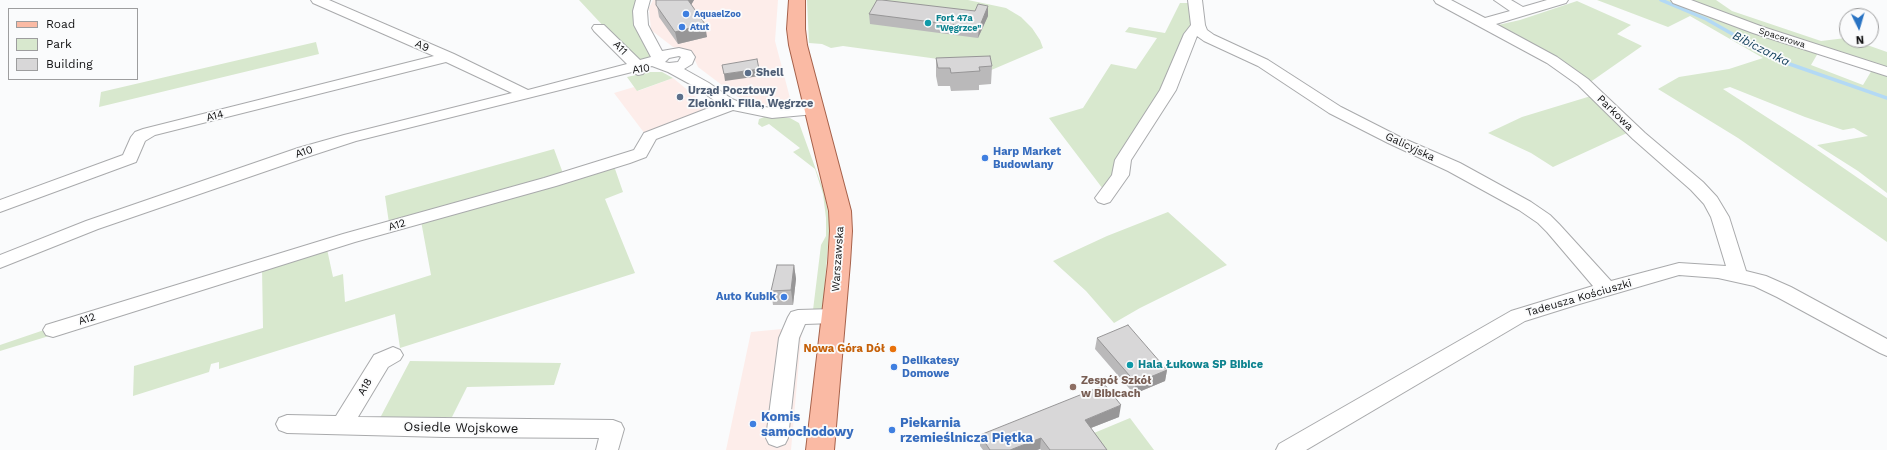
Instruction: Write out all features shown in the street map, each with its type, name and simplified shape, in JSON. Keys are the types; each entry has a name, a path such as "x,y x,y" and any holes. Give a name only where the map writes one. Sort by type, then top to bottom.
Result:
{"main road":[{"name":"Warszawska","path":"797,0 797,37 805,75 815,109 840,211 841,231 834,316 820,450"}],"street":[{"name":"A9","path":"318,0 449,57 525,94"},
{"path":"643,0 640,11 641,25 653,49 732,105 748,110 772,113 815,109"},
{"path":"1104,198 1116,182 1123,160 1168,90 1191,34 1198,25 1194,0"},
{"name":"Parkowa","path":"1441,0 1552,60 1583,82 1639,136 1698,186 1711,201 1720,217 1738,275"},
{"path":"1501,0 1522,12"},
{"path":"1485,23 1562,0"},
{"name":"Spacerowa","path":"1678,0 1758,30 1887,72"},
{"name":"Galicyjska","path":"1198,25 1202,32 1209,38 1263,64 1335,110 1394,140 1454,167 1529,208 1553,228 1607,289"},
{"name":"A11","path":"599,28 637,68"},
{"name":"A14","path":"0,206 130,158 137,140 141,135 149,132 449,57"},
{"name":"A10","path":"0,262 92,225 304,152 350,138 525,94 669,61"},
{"name":"A12","path":"53,330 349,238 550,182 624,159 640,153 650,136 732,105"},
{"name":"Tadeusza Kościuszki","path":"1287,450 1428,370 1510,320 1538,308 1679,269 1718,270 1759,281 1784,292 1887,348"},
{"path":"777,438 789,338 798,317 834,316"},
{"name":"A18","path":"342,425 381,361 393,355"},
{"name":"Osiedle Wojskowe","path":"287,424 444,428 613,429 607,450"}],"shaded area":[{"path":"653,0 778,0 775,41 790,98 771,106 743,101 698,67 691,51 673,47 651,30 649,8"},
{"path":"673,78 713,111 645,134 614,93 634,87 638,91"},
{"path":"802,327 791,450 726,450 751,332"}],"green space":[{"path":"579,0 639,0 635,23 641,39 651,57 642,61 635,60"},
{"path":"807,0 968,0 1006,8 1021,17 1032,28 1040,40 1043,48 989,71 982,65 843,46 831,48 822,44 809,43"},
{"path":"1597,0 1671,0 1818,53 1811,65 1863,85 1872,70 1887,75 1887,193 1858,171 1817,145 1868,136 1854,128 1843,130 1805,117 1730,87 1723,89 1813,147 1887,198 1887,242 1738,138 1658,89 1679,77 1729,69 1763,58 1690,16 1668,27"},
{"path":"1683,0 1716,0 1732,11 1821,41 1839,39 1839,48 1876,48 1887,52 1887,70"},
{"path":"1577,1 1631,25 1617,34 1642,46 1589,83 1501,29 1498,25 1520,20"},
{"path":"1180,3 1190,3 1192,26 1180,44 1169,76 1114,173 1103,189 1049,118 1083,108 1111,64 1136,69 1157,38 1125,32 1129,27 1165,33"},
{"path":"316,42 319,54 99,107 101,92"},
{"path":"649,72 662,72 673,78 637,91 627,77"},
{"path":"1591,96 1627,133 1553,167 1531,153 1488,133 1522,117"},
{"path":"767,116 790,118 799,123 824,192 829,217 829,233 823,307 820,310 813,310 821,245 826,236 826,218 823,194 815,169 793,152 800,148 769,124 762,127 758,124 759,119"},
{"path":"554,149 564,176 389,223 385,196"},
{"path":"614,166 623,192 605,199 635,273 400,348 395,314 219,369 219,362 211,364 209,372 133,396 134,366 263,328 262,268 327,249 333,277 343,274 345,302 431,275 421,221"},
{"path":"1168,212 1227,265 1140,308 1114,323 1086,291 1053,261 1107,236"},
{"path":"50,328 49,336 0,351 0,345"},
{"path":"410,361 561,363 554,385 467,387 452,417 380,418"},
{"path":"1130,418 1154,450 1107,450 1094,433"}],"building":[{"name":"Atut","path":"656,0 688,0 705,24 675,32 656,5"},
{"path":"877,0 975,11 978,4 988,6 979,28 869,14"},
{"path":"990,56 992,66 979,67 980,71 951,73 950,68 938,68 936,58"},
{"path":"757,59 759,69 724,74 722,65"},
{"path":"777,265 794,265 791,290 771,291"},
{"name":"Hala Łukowa SP Bibice","path":"1128,325 1167,370 1136,383 1097,338"},
{"name":"Zespół Szkół w Bibicach","path":"1105,385 1121,405 1085,420 1107,450 1050,450 1041,438 1010,450 990,450 980,435"}],"waterway":[{"name":"Bibiczanka","path":"1661,0 1706,19 1778,60 1887,98"}],"place":[{"name":"AquaelZoo","path":"686,14"},
{"name":"Fort 47a \"Węgrzce\"","path":"928,23"},
{"name":"Atut","path":"682,27"},
{"name":"Shell","path":"748,73"},
{"name":"Urząd Pocztowy Zielonki. Filia, Węgrzce","path":"680,97"},
{"name":"Harp Market Budowlany","path":"985,158"},
{"name":"Auto Kubik","path":"784,297"},
{"name":"Nowa Góra Dół","path":"893,349"},
{"name":"Hala Łukowa SP Bibice","path":"1130,365"},
{"name":"Delikatesy Domowe","path":"894,367"},
{"name":"Zespół Szkół w Bibicach","path":"1073,387"},
{"name":"Komis samochodowy","path":"753,424"},
{"name":"Piekarnia rzemieślnicza Piętka","path":"892,430"}]}
